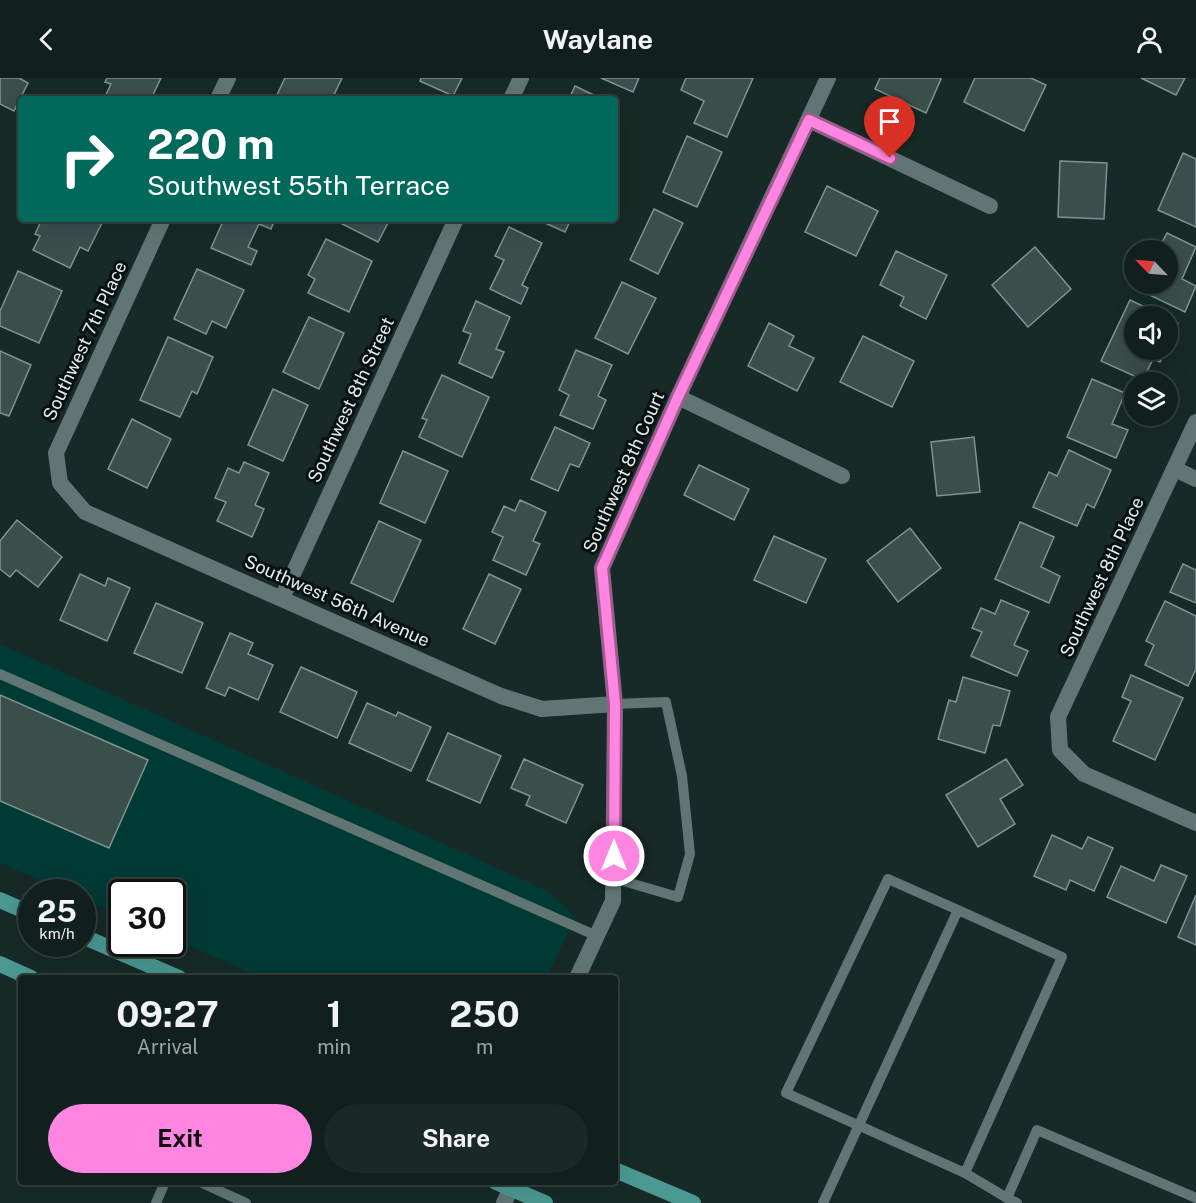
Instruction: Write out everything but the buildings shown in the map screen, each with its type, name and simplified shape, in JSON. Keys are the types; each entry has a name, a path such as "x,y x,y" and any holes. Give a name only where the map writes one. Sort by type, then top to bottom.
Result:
{"main road":[{"path":"0,900 18,908"},
{"path":"96,942 172,975"},
{"path":"2,966 24,975"},
{"path":"618,1171 693,1203"},
{"path":"508,1189 545,1203"}],"street":[{"path":"219,96 228,78"},
{"path":"512,96 521,78"},
{"name":"Southwest 8th Court","path":"578,975 613,901 615,704 602,568 678,397 828,78"},
{"path":"809,120 990,206"},
{"name":"Southwest 7th Place","path":"60,483 56,453 162,222"},
{"name":"Southwest 8th Street","path":"282,598 455,222"},
{"path":"678,397 842,476"},
{"name":"Southwest 8th Place","path":"1196,422 1058,717 1060,750 1083,774 1196,824"},
{"path":"1175,469 1196,479"},
{"name":"Southwest 56th Avenue","path":"60,483 85,512 501,696 542,709 615,704"}],"lane":[{"path":"0,674 597,936"},
{"path":"613,878 678,897 690,854 682,776 666,702 615,704"},
{"path":"965,1173 1062,957 888,879 786,1093 965,1173 1012,1201 1037,1130 1196,1198"},
{"path":"822,1203 957,910"},
{"path":"156,1203 164,1185"},
{"path":"207,1185 246,1203"}],"green space":[{"path":"0,644 546,890 576,917 547,975 255,975 186,945 186,879 108,879 108,910 96,905 96,879 38,879 0,863"}],"route":[{"path":"614,856 615,704 602,568 678,397 809,120 890,158"}]}
